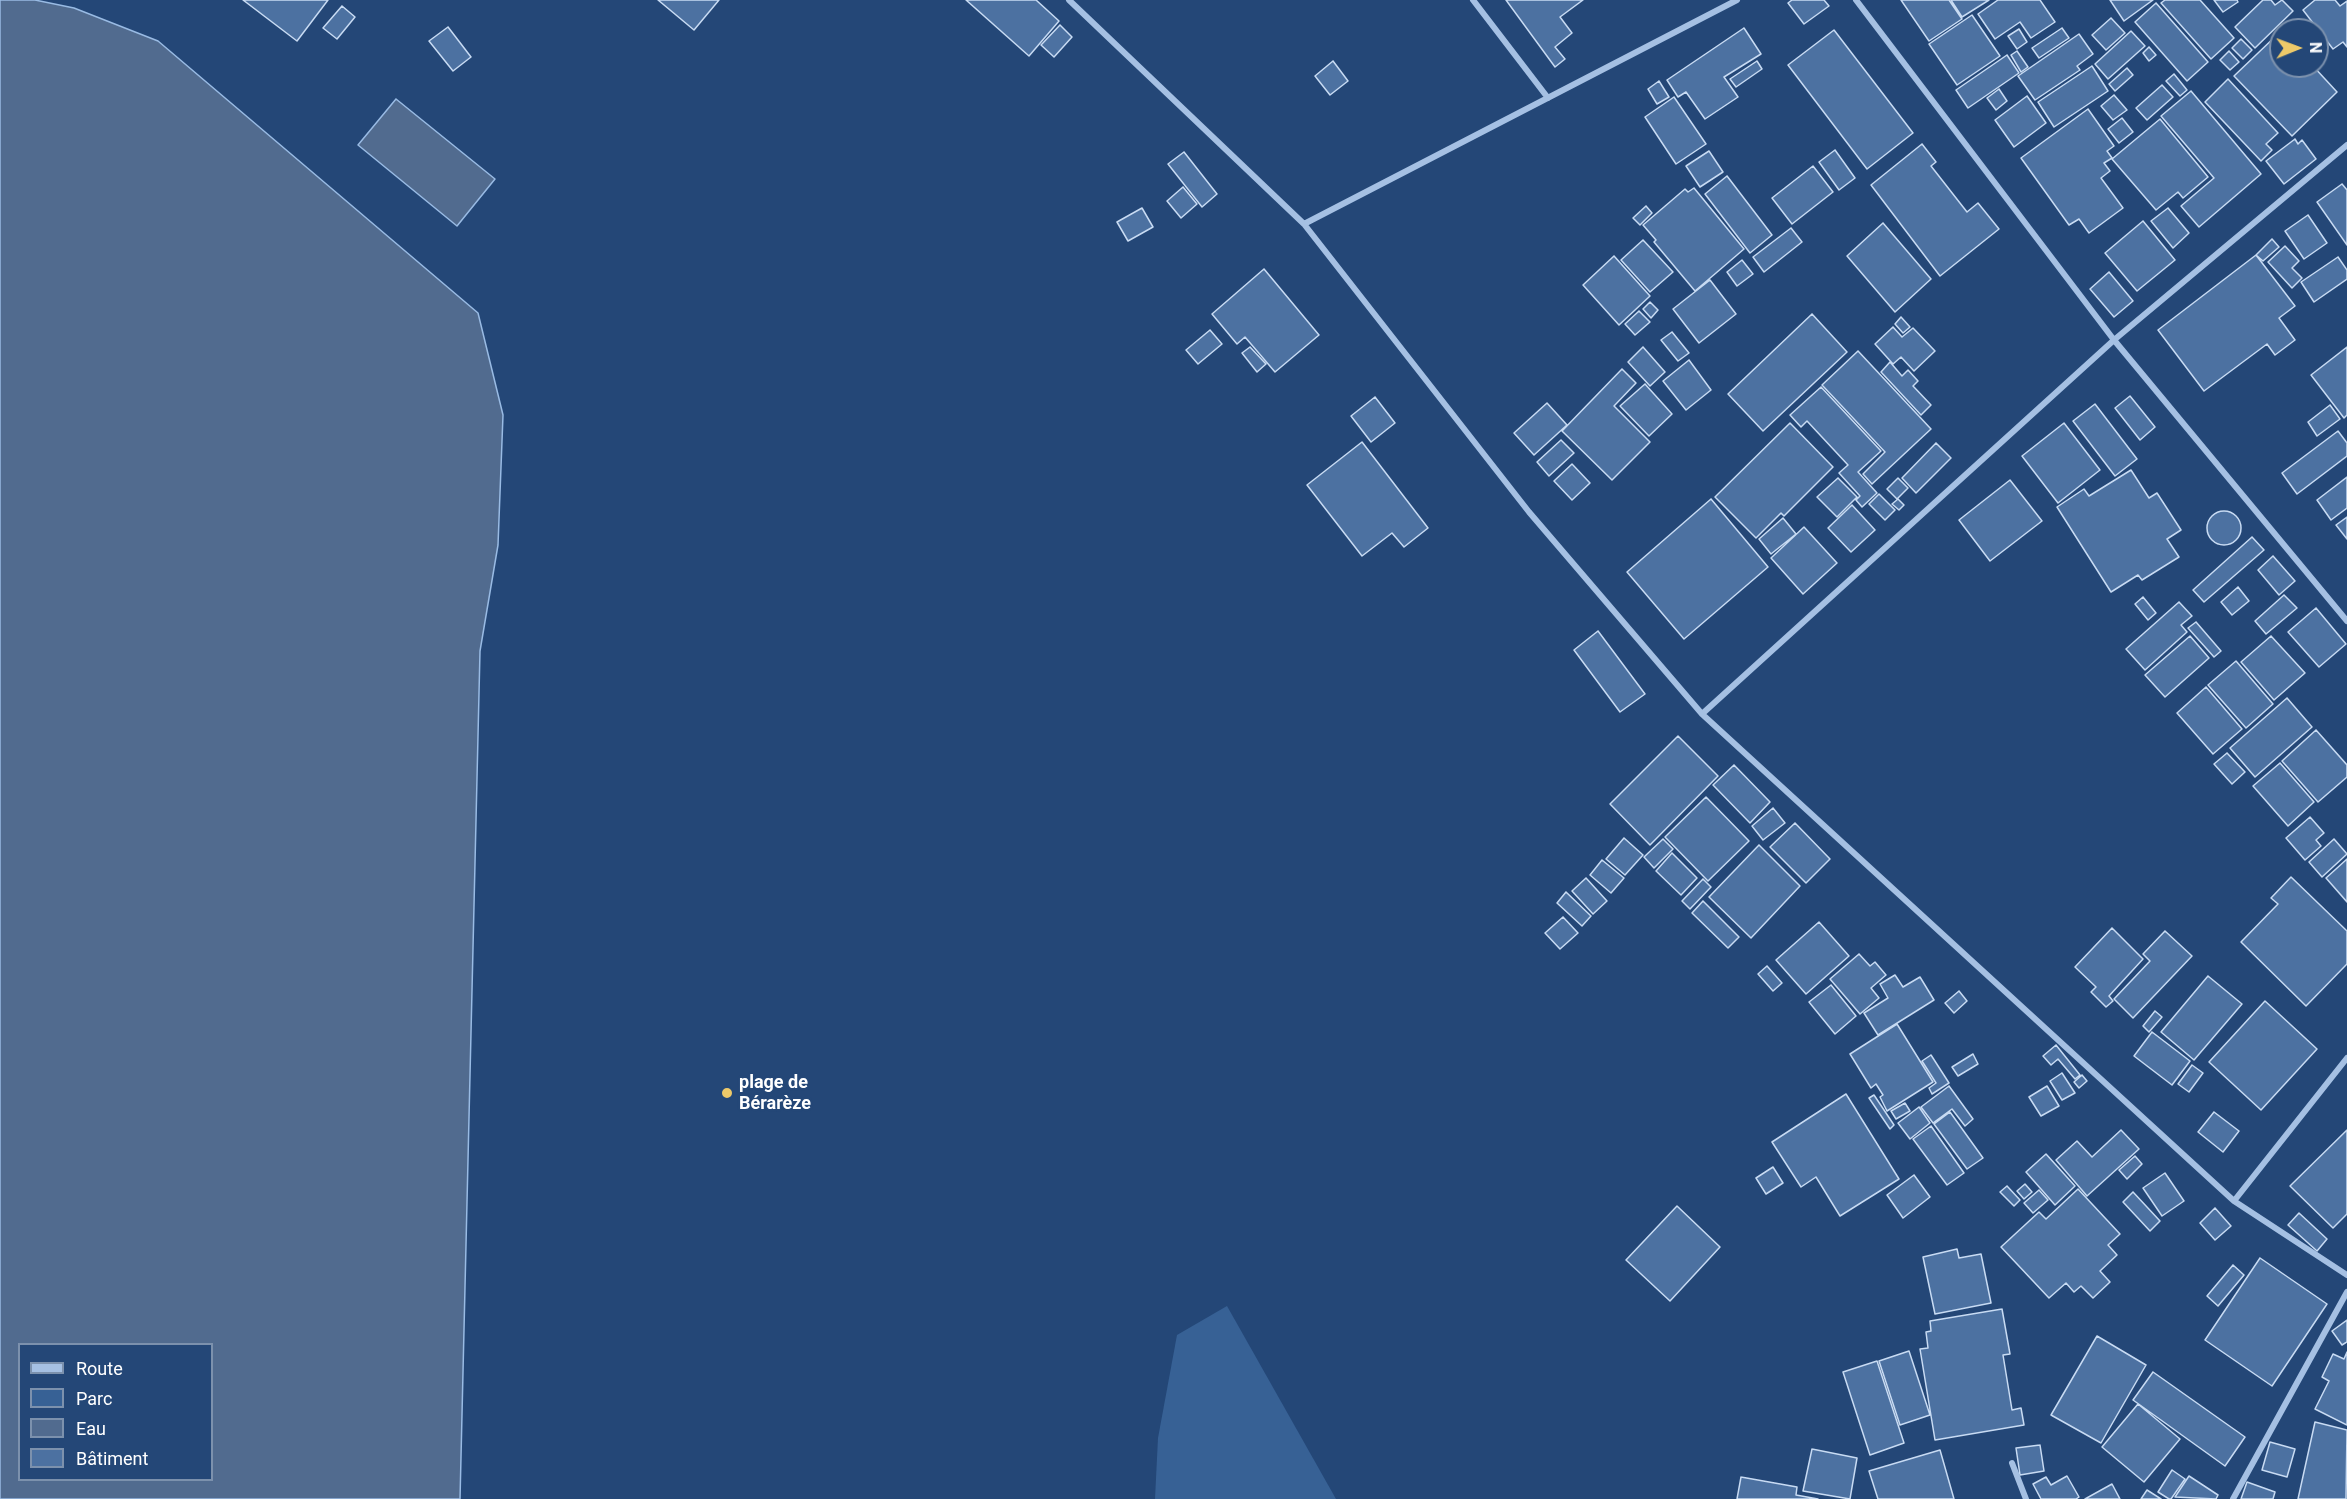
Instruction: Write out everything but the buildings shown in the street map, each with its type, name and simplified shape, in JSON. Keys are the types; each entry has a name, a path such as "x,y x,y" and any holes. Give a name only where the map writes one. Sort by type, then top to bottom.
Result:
{"street":[{"path":"1070,0 1304,224 1529,512 1702,714 2234,1201 2347,1275"},
{"path":"1473,0 1548,98"},
{"path":"1304,224 1737,0"},
{"path":"1856,0 2114,340 2347,621"},
{"path":"1702,714 2114,340 2347,145"},
{"path":"2234,1201 2347,1058"},
{"path":"2233,1499 2347,1292"},
{"path":"2012,1462 2026,1499"}],"green space":[{"path":"1227,1306 1336,1499 1155,1499 1158,1438 1177,1335"}],"water":[{"path":"0,0 35,0 74,8 158,41 478,313 503,415 498,545 480,651 460,1499 0,1499"},
{"path":"396,99 495,179 457,226 358,145"}],"place":[{"name":"plage de Bérarèze","path":"727,1093"}]}
